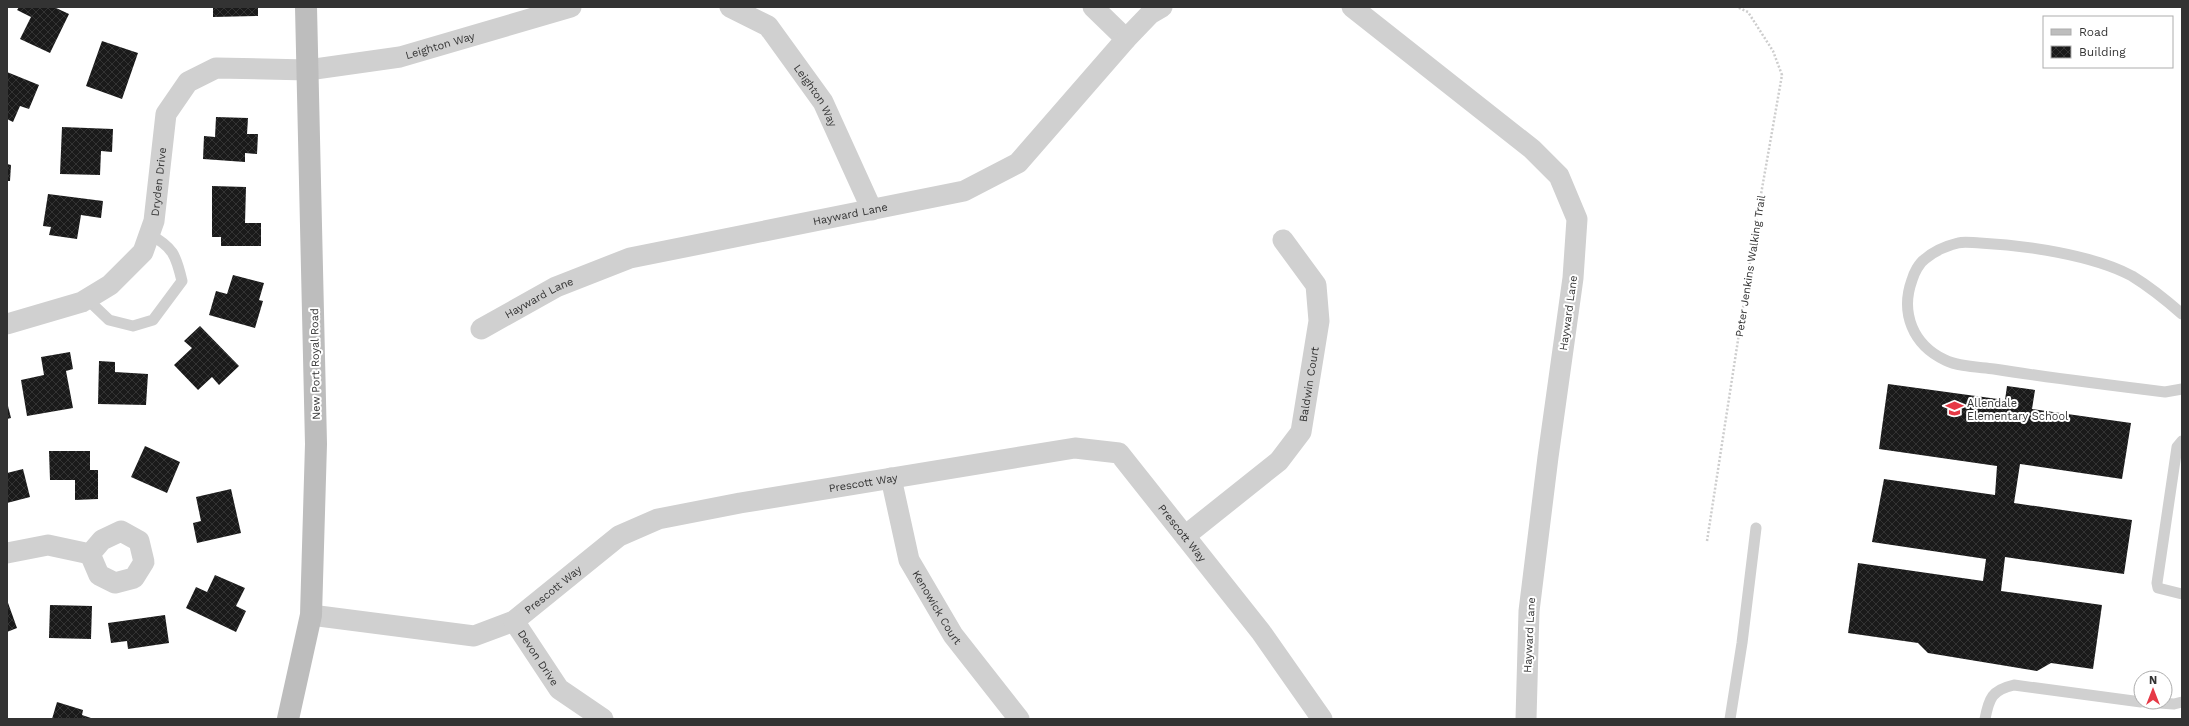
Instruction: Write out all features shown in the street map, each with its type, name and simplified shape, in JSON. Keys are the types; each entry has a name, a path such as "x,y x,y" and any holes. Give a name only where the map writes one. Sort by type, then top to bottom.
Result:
{"street":[{"name":"New Port Royal Road","path":"288,719 311,615 316,444 306,7"},
{"name":"Leighton Way","path":"308,70 400,57 570,7"},
{"name":"Leighton Way","path":"730,7 768,26 823,102 872,210"},
{"path":"1093,7 1126,39"},
{"name":"Hayward Lane","path":"481,329 556,287 630,258 964,192 1018,163 1126,39 1150,14 1162,7"},
{"name":"Hayward Lane","path":"1352,7 1532,150 1559,176 1577,219 1573,278 1548,457 1529,610 1526,719"},
{"name":"Dryden Drive","path":"7,324 87,299 110,286 143,252 154,221 166,114 188,82 216,68 308,70"},
{"name":"Baldwin Court","path":"1185,536 1279,461 1301,432 1319,321 1316,285 1283,240"},
{"name":"Prescott Way","path":"311,615 474,636 514,621 619,536 658,519 891,478 1075,448 1119,453 1261,632 1322,719"},
{"name":"Kenowick Court","path":"891,478 909,560 953,635 1019,719"},
{"path":"7,553 48,545 90,554"},
{"name":"Devon Drive","path":"514,621 558,689 603,719"}],"lane":[{"path":"87,299 109,320 133,326 153,320 182,281 177,261 166,243 149,234"},
{"path":"2182,314 2159,295 2131,276 2103,264 2043,251 1998,244 1961,242 1942,248 1924,260 1911,283 1907,306 1913,332 1932,353 1947,361 2039,376 2165,392 2182,389"},
{"path":"2182,441 2177,447 2157,583 2158,588 2163,591 2182,594"},
{"path":"1730,719 1742,644 1756,528"},
{"path":"1985,719 1993,694 2002,688 2014,685 2133,701"}],"path":[{"name":"Peter Jenkins Walking Trail","path":"1707,541 1758,209 1782,76 1772,51 1748,12 1737,7"}],"building":[{"path":"19,7 54,7 69,14 50,53 20,39 31,17 17,10"},
{"path":"213,7 258,7 258,16 213,17"},
{"path":"102,41 138,53 122,99 86,86"},
{"path":"7,72 39,85 29,109 20,106 13,122 7,119"},
{"path":"216,117 248,118 247,134 258,134 257,154 245,153 245,162 203,159 204,136 215,137"},
{"path":"62,127 113,129 112,152 101,151 100,175 60,174"},
{"path":"7,164 11,165 10,181 7,181"},
{"path":"212,186 246,187 245,223 261,223 261,246 221,246 221,237 212,237"},
{"path":"48,194 103,201 101,218 81,215 77,239 49,235 51,227 43,226"},
{"path":"233,275 264,283 259,300 263,301 255,328 209,315 216,291 227,294"},
{"path":"200,326 239,366 219,385 212,377 198,390 174,365 192,348 184,341"},
{"path":"70,352 73,369 66,371 73,408 27,416 21,380 44,375 41,357"},
{"path":"99,361 115,362 115,372 148,374 146,405 98,404"},
{"path":"1888,384 2005,400 2007,386 2035,390 2032,409 2131,423 2122,479 2020,464 2014,503 2132,520 2124,574 2005,557 2001,591 2102,605 2093,669 2051,663 2037,671 1928,653 1918,643 1848,633 1858,563 1983,581 1986,559 1872,542 1884,479 1995,495 1997,466 1879,449"},
{"path":"7,402 11,418 7,419"},
{"path":"145,446 180,462 167,493 131,477"},
{"path":"49,451 90,451 90,470 98,470 98,499 75,500 75,480 50,480"},
{"path":"23,469 30,497 7,503 7,473"},
{"path":"231,489 241,533 197,543 193,523 201,521 196,497"},
{"path":"215,575 245,588 236,606 246,611 236,632 186,608 196,587 207,592"},
{"path":"7,600 17,628 7,632"},
{"path":"50,605 92,606 91,639 49,638"},
{"path":"165,615 169,643 128,649 127,641 111,643 108,623"},
{"path":"57,702 83,710 82,715 94,719 52,719"}],"place":[{"name":"Allendale Elementary School","path":"1954,409"}]}
